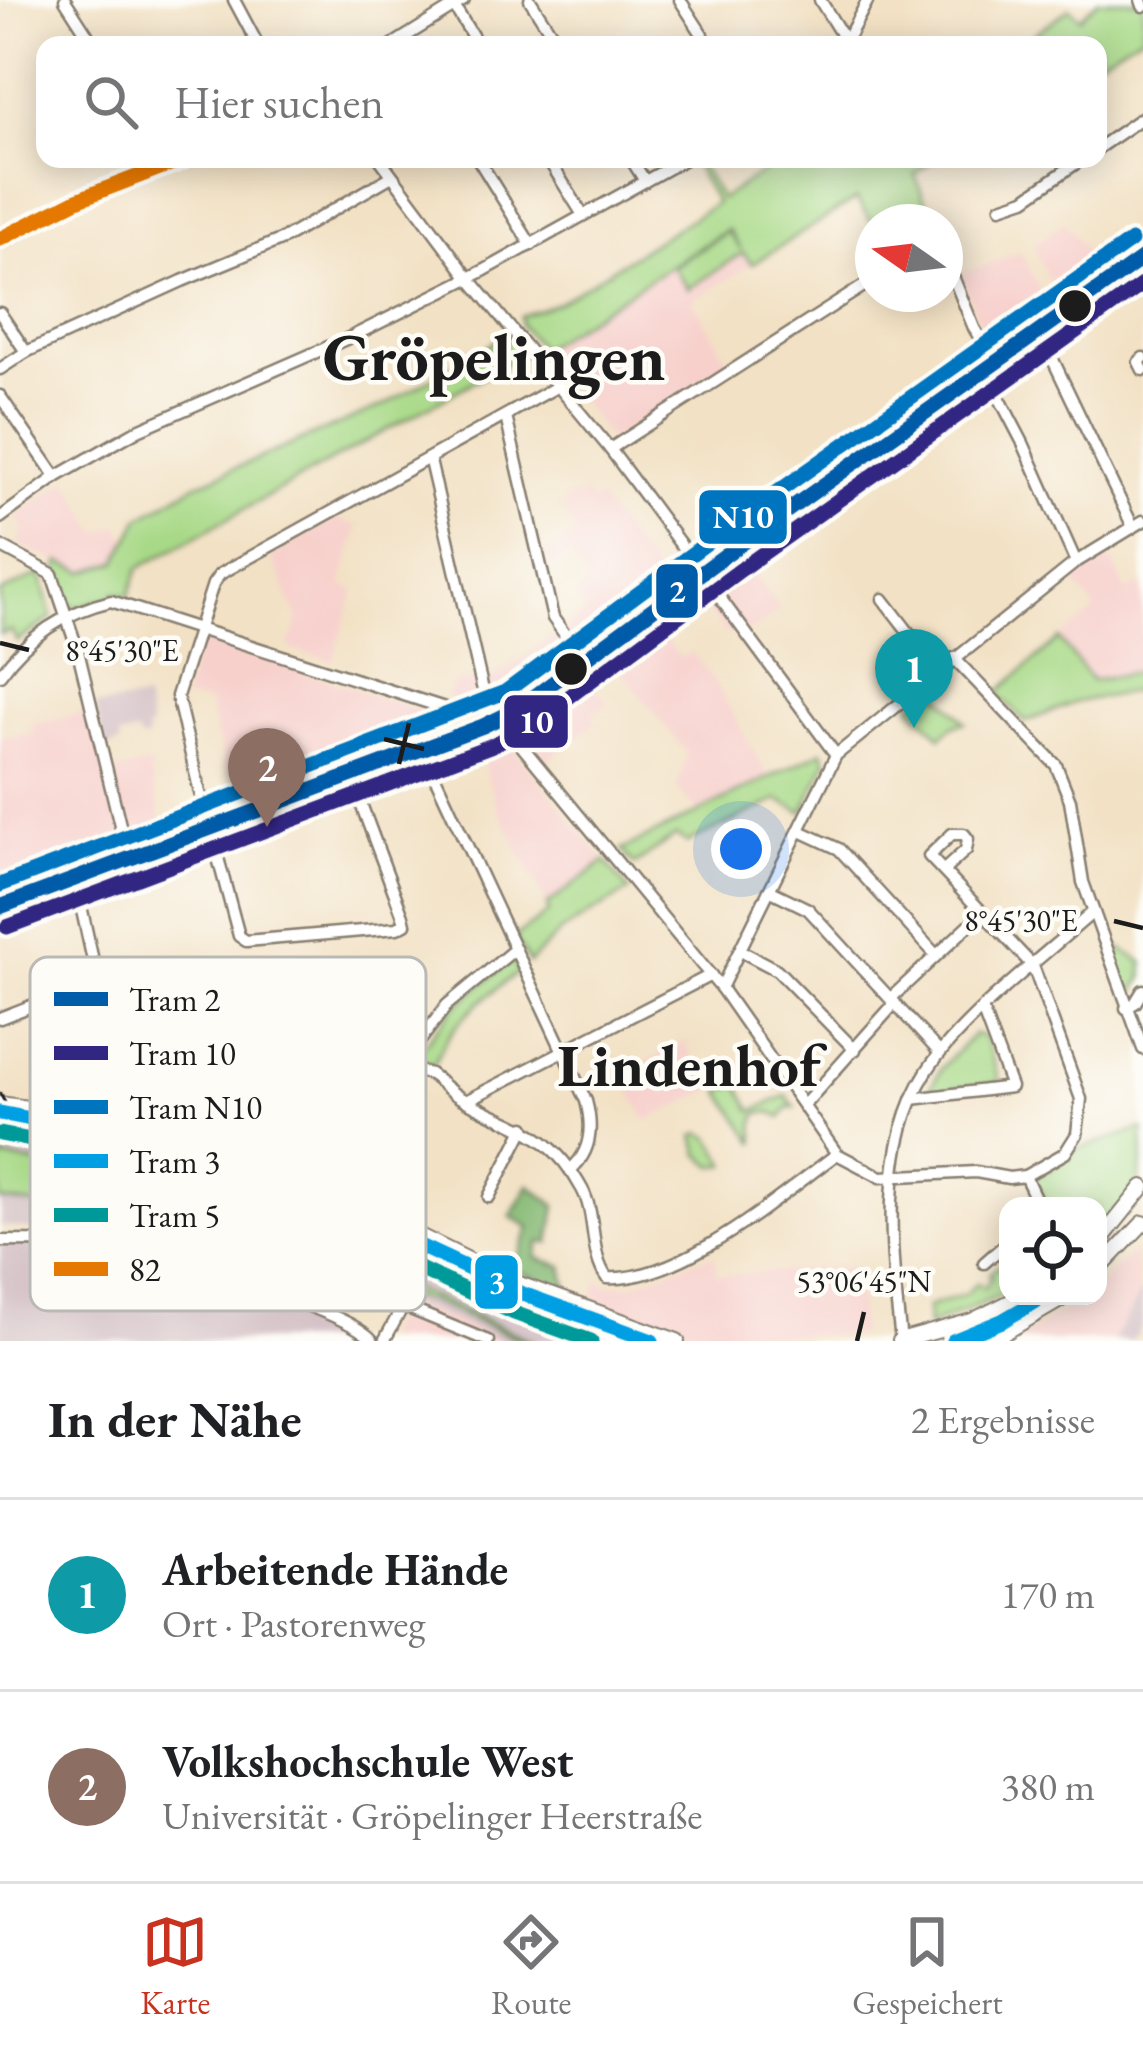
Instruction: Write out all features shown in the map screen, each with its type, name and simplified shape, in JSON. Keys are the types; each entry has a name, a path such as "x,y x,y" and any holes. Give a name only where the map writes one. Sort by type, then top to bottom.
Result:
{"main road":[{"path":"0,899 209,827 495,715 700,572 1066,298 1143,250"},
{"path":"209,827 424,753 495,715 1043,340 1143,264"},
{"path":"0,912 128,857"},
{"path":"0,1104 30,1108"},
{"path":"0,1127 30,1131"},
{"path":"1107,1232 1143,1187"},
{"path":"1107,1260 1143,1222"},
{"path":"426,1237 511,1281 677,1341"},
{"path":"426,1265 617,1341"},
{"path":"900,1341 972,1321 1004,1305"},
{"path":"990,1341 1052,1305"}],"street":[{"path":"65,0 88,36"},
{"path":"234,0 253,36"},
{"path":"530,0 553,36"},
{"path":"680,0 703,36"},
{"path":"820,0 841,36"},
{"path":"849,36 868,0"},
{"path":"411,36 459,3 474,36"},
{"path":"1107,142 1143,117"},
{"path":"147,168 149,173"},
{"path":"0,239 76,200 161,168"},
{"path":"386,168 469,278 610,449 836,755"},
{"path":"484,168 531,245"},
{"path":"554,168 583,215"},
{"path":"637,168 645,181"},
{"path":"0,518 56,477 167,415 326,350 669,168"},
{"path":"1001,207 1024,199 1069,168"},
{"path":"0,369 26,352 283,239 392,176"},
{"path":"610,449 855,292"},
{"path":"963,301 990,356"},
{"path":"0,314 26,352"},
{"path":"721,988 836,755 1076,562 1138,524 1043,340"},
{"path":"987,374 1076,562"},
{"path":"352,779 405,924 246,941 239,936 177,696 213,584 220,574 560,386"},
{"path":"0,396 56,477"},
{"path":"506,417 553,618 578,653"},
{"path":"430,461 482,686 495,715 711,975 837,1154 868,1172 894,1177 976,1172 1025,1176 1065,1153 1077,1134 1082,1099 1034,966 982,913 929,856 958,832 968,839 966,850 943,871"},
{"path":"0,546 52,574 79,651 128,857"},
{"path":"884,599 938,670"},
{"path":"0,676 26,644 67,616 111,601 425,701 495,715"},
{"path":"954,658 1056,765 1067,785 1083,882 1143,1049"},
{"path":"424,753 586,1101 590,1124 585,1152 570,1170"},
{"path":"800,830 838,849 936,955"},
{"path":"76,883 92,957"},
{"path":"770,891 808,909 940,1053"},
{"path":"900,1341 892,1188 912,1099 940,1053 1093,912"},
{"path":"805,1104 893,1001 982,913"},
{"path":"426,1032 447,1005 514,949"},
{"path":"741,951 777,970 854,1050"},
{"path":"466,1101 711,975"},
{"path":"1126,1008 1143,990"},
{"path":"0,1018 30,1007"},
{"path":"912,1099 1011,1088 983,1012"},
{"path":"426,1073 466,1101 525,1127 548,1143 586,1198 602,1274 607,1278 628,1277 709,1247 837,1154"},
{"path":"489,1197 525,1127"},
{"path":"1025,1176 1036,1197"},
{"path":"0,1241 30,1240"},
{"path":"984,1263 999,1250"},
{"path":"319,1311 365,1331 370,1341"},
{"path":"384,1341 400,1311"},
{"path":"415,1311 488,1341"}],"shaded area":[{"path":"1064,222 1097,267 1055,295 1033,245"},
{"path":"729,229 752,264 692,301 730,362 610,441 541,348"},
{"path":"1021,252 1045,301 991,343 979,323 963,273"},
{"path":"68,480 99,534 118,525 128,541 117,562 85,573 17,544 25,531 16,516"},
{"path":"586,494 593,502 598,498 659,578 473,707 446,698 455,682 494,678 586,612 575,595 590,583 570,555 548,569 544,557 577,531 560,507 567,505 564,499"},
{"path":"336,519 358,526 341,585 355,590 333,661 289,648 298,619 271,556"},
{"path":"1109,553 1127,592 1143,583 1143,671 1092,682 1059,639 1096,610 1071,579"},
{"path":"743,560 780,610 753,630 727,635 706,610 666,639 680,658 692,652 719,688 764,770 774,775 698,812 677,788 687,753 619,668 595,685 608,704 592,715 596,722 548,761 520,728 522,721"},
{"path":"206,641 436,715 436,725 240,799 234,769 226,771 208,702 183,699 199,643"},
{"path":"145,699 151,728 146,730 148,738 140,740 137,733 119,737 120,744 106,748 96,706"},
{"path":"95,710 110,773 149,764 163,828 0,891 0,737 33,734 32,725"},
{"path":"502,735 605,861 547,905 494,801 477,743"},
{"path":"684,1041 711,1090 647,1121 622,1075"},
{"path":"0,1140 30,1142 30,1162 0,1158"},
{"path":"0,1200 30,1204 30,1229 0,1226"},
{"path":"30,1243 30,1311 289,1311 339,1341 0,1341 0,1244"},
{"path":"1134,1250 1139,1299 1113,1341 1016,1341 1072,1305 1107,1305 1107,1277"},
{"path":"715,1256 717,1275 857,1267 861,1334 702,1335 591,1299 598,1281 630,1285"},
{"path":"426,1273 585,1341 533,1341 426,1295"},
{"path":"1143,1289 1143,1325 1132,1341 1113,1341"},
{"path":"426,1300 524,1341 503,1341 429,1310"},
{"path":"426,1309 503,1341 389,1341 384,1336 395,1311"}],"green space":[{"path":"1098,0 1143,0 1143,34 1107,55 1107,36 1031,36 1070,8 1080,18"},
{"path":"696,168 702,168 721,199 770,168 923,168 915,175 926,204 859,204 856,199 752,264 743,253 688,289 673,267 728,232 741,250 728,229 541,348 521,326 520,316 558,303 716,203"},
{"path":"506,332 525,353 139,568 129,596 115,592 113,597 72,608 60,562 85,572 117,562 140,518 195,485 383,406"},
{"path":"41,574 52,618 17,642 11,630 0,635 0,593"},
{"path":"1059,639 1092,681 1143,671 1143,690 1076,702 1025,722 997,693"},
{"path":"933,687 965,722 941,737 911,706"},
{"path":"823,751 827,761 803,812 778,800 687,843 676,836 634,865 622,850"},
{"path":"605,861 629,891 560,932 529,963 515,937 549,912 547,905"},
{"path":"1116,946 1143,962 1143,977 1130,999 1113,949"},
{"path":"512,960 519,972 457,1025 433,1067 426,1062 426,1042 454,1007"},
{"path":"974,1034 985,1037 1000,1082 928,1092 943,1066"},
{"path":"738,1083 752,1111 786,1096 795,1107 789,1107 781,1118 771,1112 758,1113 756,1144 721,1091"},
{"path":"1143,1129 1136,1186 1107,1223 1107,1197 1042,1197 1035,1181 1075,1150"},
{"path":"701,1133 711,1138 727,1165 714,1166 700,1155 695,1136"},
{"path":"0,1158 30,1162 30,1204 0,1200"},
{"path":"529,1185 556,1206 550,1243 540,1242 536,1258 563,1266 567,1287 562,1289 513,1269 530,1227 511,1217"},
{"path":"999,1266 999,1297 928,1326 927,1307 964,1295 977,1283 984,1288 992,1277 989,1274"},
{"path":"426,1295 533,1341 426,1300"}],"tram line":[{"name":"N10","path":"0,885 505,692 1131,241"},
{"name":"2","path":"0,907 516,710 1143,258"},
{"name":"10","path":"7,927 527,728 751,562 1143,284"},
{"path":"0,1094 10,1111 30,1120"},
{"name":"3","path":"0,1113 30,1119"},
{"name":"5","path":"0,1134 30,1140"},
{"name":"3","path":"426,1249 523,1294 652,1341"},
{"name":"5","path":"426,1272 514,1313 591,1341"},
{"name":"3","path":"953,1341 1030,1305"}],"transit line":[{"name":"82","path":"0,239 77,200 160,168"},
{"name":"82","path":"0,899 478,722 1018,335 1070,312 1143,250"}],"place":[{"name":"Arbeitende Hände","path":"914,728"},
{"name":"Volkshochschule West","path":"267,827"}],"district":[{"name":"Gröpelingen","path":"494,357"},
{"name":"Lindenhof","path":"689,1065"}]}
